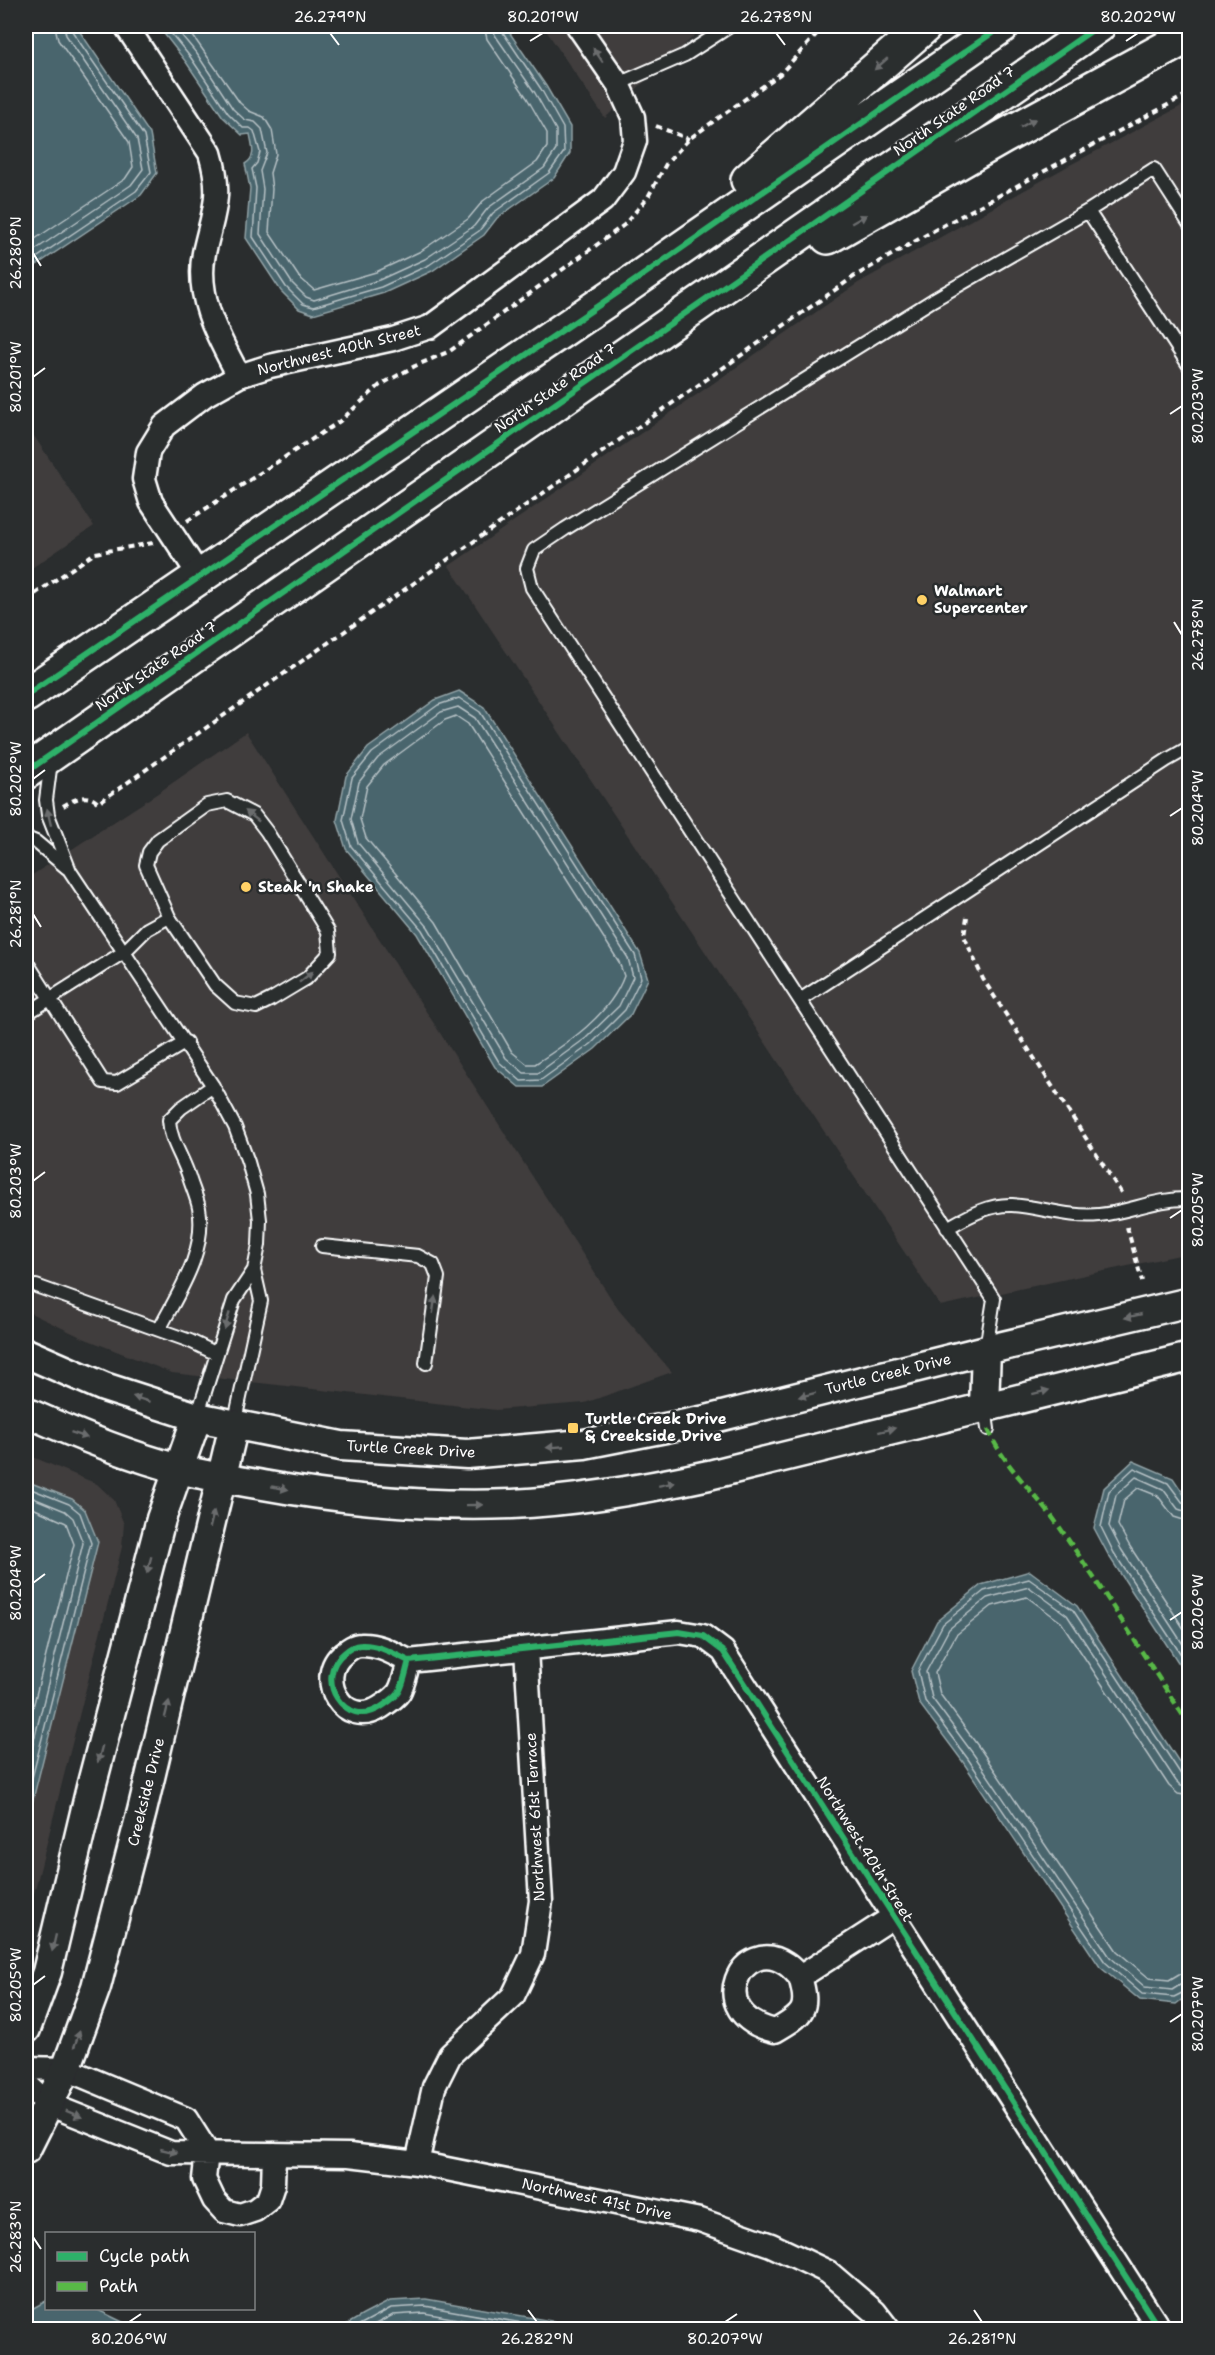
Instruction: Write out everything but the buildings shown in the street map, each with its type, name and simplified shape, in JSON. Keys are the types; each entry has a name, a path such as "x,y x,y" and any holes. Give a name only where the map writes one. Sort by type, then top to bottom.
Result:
{"main road":[{"path":"617,293 925,26"},
{"path":"26,695 199,575 617,293 1002,26"},
{"name":"North State Road 7","path":"26,772 1098,26"},
{"path":"643,341 1003,137 1190,35"}],"street":[{"path":"126,26 210,153 216,172 218,194 204,254 204,296 211,319 240,376"},
{"name":"Northwest 40th Street","path":"199,575 151,502 144,479 148,453 164,426 205,394 240,376 270,366 393,339 430,327 603,200 624,172 635,141 633,117 618,84 578,26"},
{"name":"Turtle Creek Drive","path":"26,1353 104,1387 197,1417 341,1446 467,1454 584,1444 706,1420 1190,1302"},
{"path":"986,1350 986,1418"},
{"path":"26,1412 72,1432 179,1469 328,1497 463,1505 546,1501 640,1490 986,1418 1190,1357"},
{"path":"26,2029 47,1972 94,1776 161,1519 197,1417"},
{"name":"Creekside Drive","path":"26,2148 66,2069 96,1987 142,1812 234,1425"},
{"name":"Northwest 40th Street","path":"409,1661 679,1632 703,1636 723,1651 1160,2330"},
{"name":"Northwest 61st Terrace","path":"417,2163 434,2087 450,2055 513,1996 533,1954 541,1901 526,1649"},
{"path":"800,1977 893,1917"},
{"path":"26,2068 66,2069 186,2119 207,2152 204,2179 214,2200 224,2211 240,2216 255,2211 268,2200 273,2185 274,2154"},
{"name":"Northwest 41st Drive","path":"26,2084 48,2104 171,2153 349,2155 417,2163 700,2220 771,2245 828,2272 875,2313 890,2330"},
{"path":"133,2138 148,2103"}],"lane":[{"path":"618,84 685,55 729,26"},
{"path":"986,1350 994,1299 532,588 527,568 534,550 565,529 933,300 1088,211 1154,169 1190,225"},
{"path":"1088,211 1190,367"},
{"path":"800,1000 1190,747"},
{"path":"52,753 46,800 48,815 70,871 186,1042 213,1086 235,1127 248,1162 256,1194 260,1220 259,1245 254,1270 234,1300 197,1417"},
{"path":"227,801 254,815 267,832 328,931 330,953 308,978 256,1007 235,1002 215,985 169,917 146,866 149,852 153,845 207,805 227,801"},
{"path":"26,838 36,842 70,871"},
{"path":"26,1014 124,952 147,929 169,917"},
{"path":"26,962 103,1082 117,1083 186,1042"},
{"path":"159,1330 188,1273 199,1241 199,1208 187,1170 170,1134 169,1120 181,1108 213,1086"},
{"path":"947,1228 974,1213 1009,1205 1077,1216 1100,1215 1164,1199 1190,1199"},
{"path":"322,1246 418,1256 433,1264 438,1277 426,1363"},
{"path":"234,1425 261,1301 254,1270"},
{"path":"36,1286 190,1341 218,1354"}],"path":[{"path":"57,809 87,797 99,803 855,276 1190,93"},
{"path":"633,117 689,139"},
{"path":"967,917 964,936 983,979 1121,1192 1122,1197"},
{"path":"1127,1225 1142,1281"}],"shaded area":[{"path":"543,26 705,26 605,118"},
{"path":"1189,102 1189,1253 940,1306 449,566 858,283 1068,166"},
{"path":"26,424 94,526 26,572"},
{"path":"246,732 618,1309 672,1372 585,1403 496,1410 172,1373 83,1338 26,1311 26,879 155,795"},
{"path":"26,1454 97,1484 114,1500 124,1524 122,1547 26,1925"}],"water":[{"path":"26,26 76,26 150,134 157,173 141,195 26,272"},
{"path":"158,26 505,26 546,86 570,127 570,153 554,178 497,218 484,235 432,271 384,293 313,314 299,309 281,291 246,238 250,188 245,164 252,155 250,134 242,135 223,117 186,62"},
{"path":"459,691 484,707 640,953 648,979 631,1014 595,1049 542,1087 519,1087 495,1067 417,934 346,849 337,820 346,776 368,748 435,700"},
{"path":"1133,1461 1173,1478 1189,1502 1189,1679 1109,1556 1094,1528 1104,1488"},
{"path":"26,1481 72,1499 85,1510 98,1542 26,1827"},
{"path":"1030,1571 1077,1606 1189,1777 1189,1994 1176,2004 1140,2000 1100,1967 963,1762 919,1703 911,1671 937,1621 981,1585"},
{"path":"425,2299 597,2329 339,2329 390,2301"},
{"path":"45,2302 45,2310 98,2310 137,2329 26,2329 26,2312"}],"marked path":[{"path":"988,1429 1002,1455 1049,1513 1075,1550 1190,1726"}],"cycle path":[{"path":"26,695 617,293 1002,26"},
{"path":"26,772 1098,26"},
{"path":"409,1661 399,1692 381,1707 368,1713 355,1712 345,1707 337,1698 332,1687 335,1663 346,1652 358,1645 380,1648 409,1661 679,1632 703,1636 723,1651 1160,2330"}],"place":[{"name":"Walmart Supercenter","path":"922,600"},
{"name":"Steak 'n Shake","path":"246,887"},
{"name":"Turtle Creek Drive & Creekside Drive","path":"573,1428"}]}
